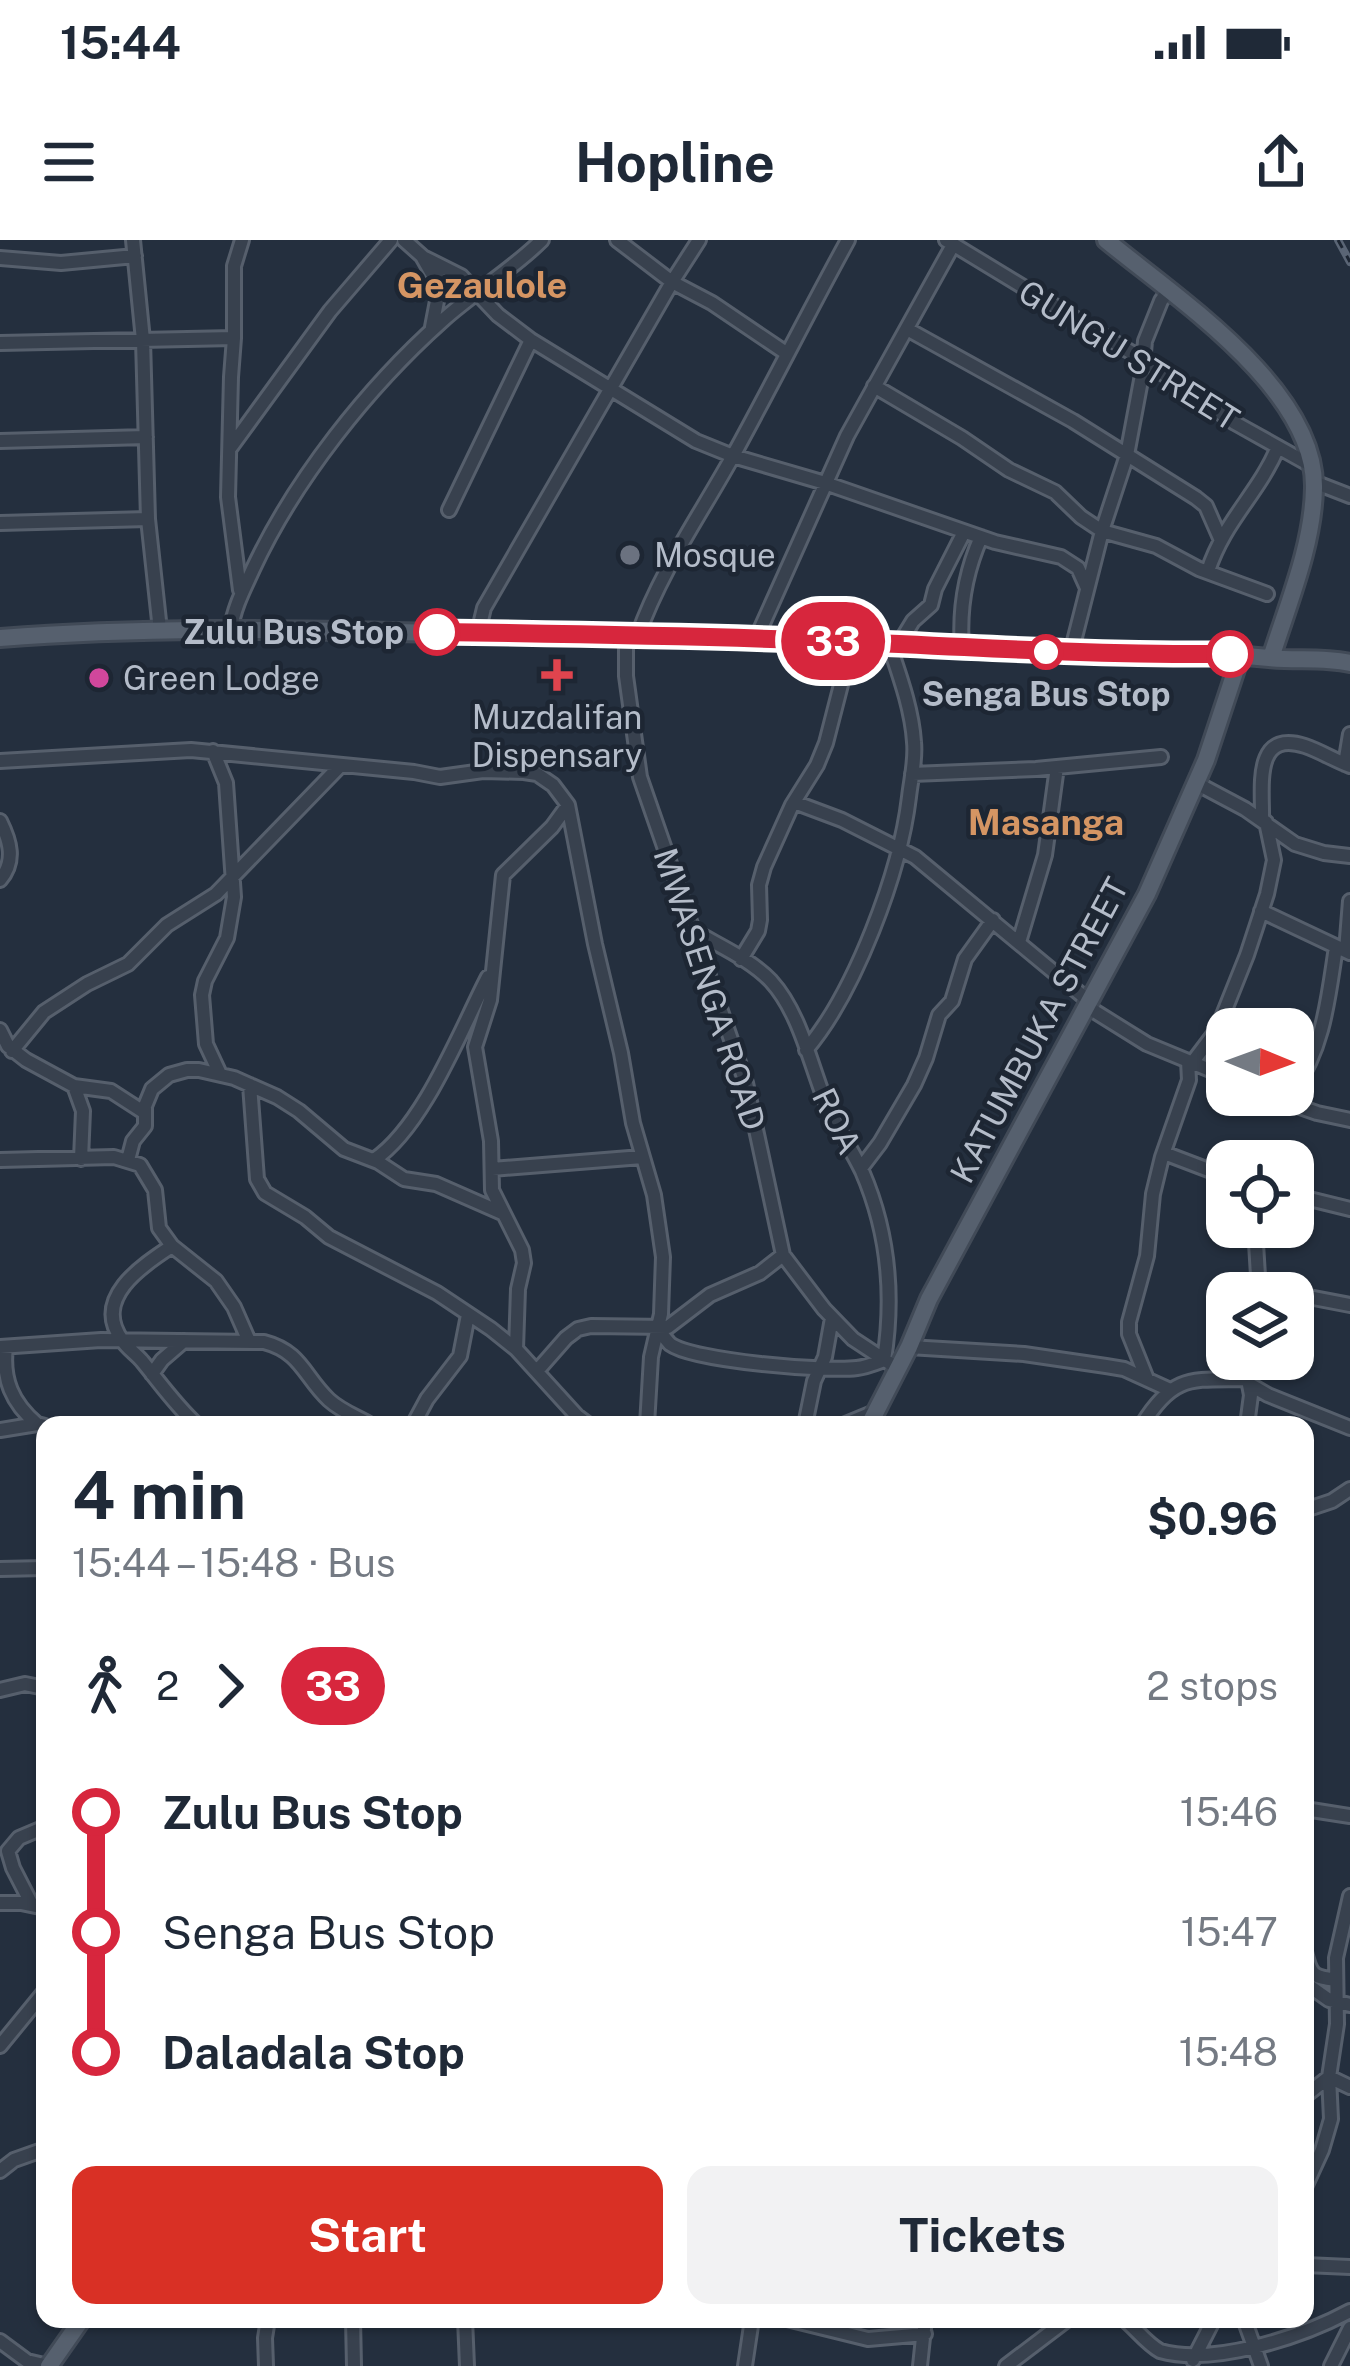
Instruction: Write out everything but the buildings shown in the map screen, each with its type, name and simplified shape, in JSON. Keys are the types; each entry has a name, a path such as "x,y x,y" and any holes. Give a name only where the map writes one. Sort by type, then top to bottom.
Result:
{"main road":[{"path":"1106,240 1245,357 1298,425 1314,475 1311,520 1271,658"},
{"path":"0,638 160,629 632,635 1071,653 1241,654 1350,663"},
{"name":"KATUMBUKA STREET","path":"874,1416 891,1364 909,1347 929,1299 1147,894 1196,783 1241,654"},
{"path":"48,2366 75,2328"}],"street":[{"path":"134,240 143,340 148,519 160,629"},
{"path":"241,595 229,513 234,266 242,240"},
{"path":"231,448 315,330 391,240"},
{"path":"404,240 423,257 452,270 531,340 696,441 964,532 1071,561 1087,588"},
{"path":"231,629 265,543 335,438 380,383 432,331 542,240"},
{"path":"617,240 672,282 786,352"},
{"path":"478,633 484,608 699,240"},
{"path":"632,635 848,240"},
{"path":"755,639 825,483 949,242"},
{"name":"GUNGU STREET","path":"949,242 1142,359 1350,496"},
{"path":"0,257 61,263 135,256"},
{"path":"423,257 440,280 432,331"},
{"path":"1071,653 1126,455 1145,341 1168,291"},
{"path":"907,329 1206,506 1220,538"},
{"path":"0,343 234,338"},
{"path":"449,510 531,340"},
{"path":"874,386 1009,470 1055,492 1102,531 1156,546 1267,594"},
{"path":"0,441 146,437"},
{"path":"1208,571 1220,538 1278,447"},
{"path":"0,523 148,519"},
{"path":"806,1051 839,1002 877,916 907,818 915,742 894,644 929,608 964,532"},
{"path":"962,648 968,568 981,537"},
{"name":"MWASENGA ROAD","path":"632,635 626,676 640,777 746,1083 783,1255 853,1340 891,1364"},
{"path":"741,959 758,931 764,867 826,743 852,642"},
{"path":"1147,1379 1129,1334 1129,1322 1147,1256 1153,1194 1187,1087 1190,1062 1217,1030 1261,911 1274,860 1264,821 1262,765 1270,750 1288,742 1348,765 1350,734"},
{"path":"0,761 151,750 213,751 440,777 493,771 537,774 553,784 568,805 633,1123 654,1196 663,1257 648,1416"},
{"path":"213,751 226,783 234,897 224,947 202,994 208,1053 220,1073"},
{"path":"912,774 1161,757"},
{"path":"12,1051 44,1012 128,964 167,925 207,902 341,765"},
{"path":"1018,942 1045,855 1057,767"},
{"path":"1196,783 1295,844 1350,856"},
{"path":"794,802 842,820 938,874 1088,1004 1147,1044 1206,1068"},
{"path":"516,1349 524,1263 492,1190 491,1141 475,1052 490,1000 503,875 568,805"},
{"path":"0,820 10,852 10,865 0,880"},
{"path":"1314,1055 1344,950 1350,901"},
{"path":"1261,911 1344,950"},
{"path":"860,1168 914,1085 939,1015 952,1001 965,959 993,920"},
{"name":"ROA","path":"694,931 772,982 789,1009 828,1110 875,1207 890,1287 891,1364"},
{"path":"374,1160 420,1108 491,971"},
{"path":"0,1030 12,1051 74,1086 111,1091 145,1113"},
{"path":"128,1160 133,1141 144,1128 149,1093 162,1079 187,1070 220,1073 285,1101 344,1149 404,1179 436,1184 503,1214"},
{"path":"250,1085 257,1179 262,1190 329,1237 469,1315 516,1349 578,1416"},
{"path":"74,1086 83,1111 81,1159"},
{"path":"1314,1106 1350,1120"},
{"path":"1164,1153 1206,1169"},
{"path":"0,1160 113,1157 140,1165 152,1185 159,1228 172,1246 216,1281 248,1340"},
{"path":"492,1168 642,1157"},
{"path":"1314,1200 1350,1209"},
{"path":"172,1246 134,1274 117,1294 112,1313 122,1340 187,1416"},
{"path":"537,1371 578,1329 673,1326 710,1295 760,1273 783,1255"},
{"path":"1314,1298 1350,1305"},
{"path":"417,1416 460,1356 469,1315"},
{"path":"807,1416 832,1318"},
{"path":"658,1329 668,1343 685,1351 723,1359 820,1367 891,1364"},
{"path":"36,1421 10,1390 3,1347 122,1340 274,1344 300,1363 329,1400 356,1416"},
{"path":"152,1374 186,1340"},
{"path":"909,1347 1024,1354 1124,1369 1170,1390"},
{"path":"1147,1416 1154,1403 1190,1380 1248,1382 1348,1429"},
{"path":"1248,1382 1249,1416"},
{"path":"0,1430 36,1426"},
{"path":"1314,1507 1350,1489"},
{"path":"0,1569 36,1568"},
{"path":"0,1690 36,1686"},
{"path":"1314,1810 1350,1816"},
{"path":"36,1831 19,1838 8,1850 9,1860 36,1904"},
{"path":"1314,2167 1331,2119 1329,2077 1344,2004 1336,1980 1336,1958 1350,1896"},
{"path":"0,1903 36,1907"},
{"path":"1314,1981 1336,1980"},
{"path":"1314,1985 1329,2000 1344,2004"},
{"path":"0,2045 36,2002"},
{"path":"1329,2077 1350,2087"},
{"path":"1314,2088 1329,2077"},
{"path":"0,2171 36,2152"},
{"path":"1314,2265 1350,2267"},
{"path":"1134,2328 1158,2350 1192,2360 1259,2359 1350,2312"},
{"path":"1331,2366 1350,2327"},
{"path":"266,2366 267,2328"},
{"path":"353,2328 354,2366"},
{"path":"465,2328 467,2366"},
{"path":"745,2366 751,2328"},
{"path":"820,2328 868,2339 925,2334"},
{"path":"920,2366 925,2328"},
{"path":"1006,2366 1056,2328"},
{"path":"1192,2360 1209,2328"},
{"path":"1249,2328 1259,2359"},
{"path":"0,2342 27,2361 48,2366"}],"railway":[{"path":"1338,240 1350,262"}],"bus line":[{"name":"33","path":"437,632 1230,654"}],"place":[{"name":"Mosque","path":"630,555"},
{"name":"Zulu Bus Stop","path":"437,632"},
{"name":"Senga Bus Stop","path":"1046,652"},
{"name":"Muzdalifan Dispensary","path":"557,675"},
{"name":"Green Lodge","path":"99,678"}],"district":[{"name":"Gezaulole","path":"482,285"},
{"name":"Masanga","path":"1046,822"}]}
